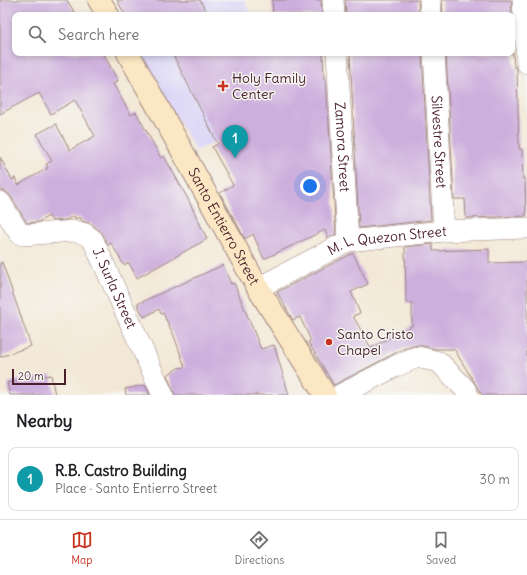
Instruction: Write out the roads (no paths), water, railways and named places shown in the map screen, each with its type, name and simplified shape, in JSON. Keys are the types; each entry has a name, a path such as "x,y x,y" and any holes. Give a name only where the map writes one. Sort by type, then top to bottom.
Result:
{"main road":[{"path":"99,0 106,12"},
{"name":"Santo Entierro Street","path":"130,56 258,288 325,395"}],"street":[{"path":"333,0 334,12"},
{"path":"430,0 431,12"},
{"path":"523,0 527,63"},
{"name":"Zamora Street","path":"337,56 348,241"},
{"name":"Silvestre Street","path":"434,56 444,231"},
{"name":"J. Surla Street","path":"0,202 19,233 22,235 74,231 85,234 93,240 163,395"},
{"name":"M. L. Quezon Street","path":"258,288 348,241 444,231 527,228"},
{"path":"340,395 394,367 417,357 439,362 465,389 468,395"}],"place":[{"name":"Holy Family Center","path":"223,86"},
{"name":"R.B. Castro Building","path":"235,158"},
{"name":"Santo Cristo Chapel","path":"329,342"}]}
